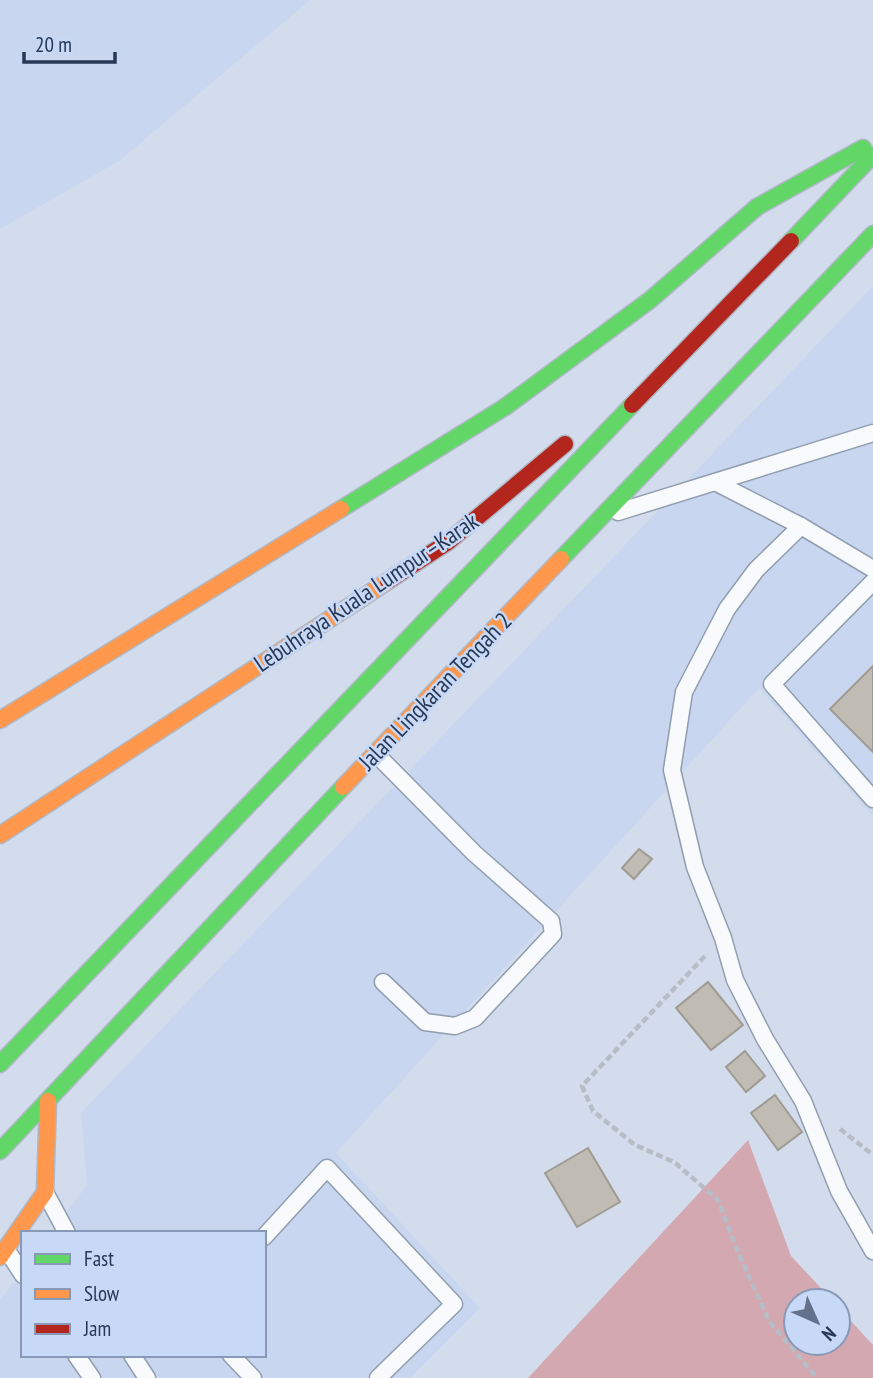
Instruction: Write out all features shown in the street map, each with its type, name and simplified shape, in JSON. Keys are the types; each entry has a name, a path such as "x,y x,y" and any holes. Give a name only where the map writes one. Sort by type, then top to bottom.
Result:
{"highway":[{"path":"0,720 505,407 650,300 757,207 873,142"},
{"path":"0,1064 873,155"},
{"name":"Jalan Lingkaran Tengah 2","path":"0,1150 375,753 873,234"},
{"path":"596,418 712,321"},
{"name":"Lebuhraya Kuala Lumpur–Karak","path":"0,835 448,542 575,436"},
{"path":"3,1253 45,1192 48,1101"}],"lane":[{"path":"600,518 873,433"},
{"path":"715,482 801,526 873,569"},
{"path":"801,526 756,570 727,609 684,692 672,770 695,867 723,938 735,980 765,1039 803,1101 839,1191 873,1251"},
{"path":"873,582 772,684 873,799"},
{"path":"375,753 474,853 551,921 553,934 475,1018 455,1026 425,1022 383,982"},
{"path":"266,1235 327,1168 454,1304 378,1378"},
{"path":"45,1192 66,1231"},
{"path":"3,1253 21,1273"},
{"path":"77,1357 89,1377"},
{"path":"133,1357 147,1378"},
{"path":"232,1357 253,1378"}],"path":[{"path":"723,938 582,1086 593,1111 635,1145 674,1162 718,1200 769,1321 817,1378"}],"shaded area":[{"path":"0,0 310,0 119,161 0,229"},
{"path":"873,286 873,816 759,688 336,1153 480,1308 410,1378 0,1378 0,1300 21,1273 21,1357 266,1357 266,1231 52,1231 87,1185 81,1113"},
{"path":"748,1140 791,1256 820,1287 782,1287 782,1357 852,1357 852,1322 873,1345 873,1378 528,1378"}],"building":[{"path":"873,666 873,752 830,709"},
{"path":"639,849 652,859 634,879 622,868"},
{"path":"708,982 743,1025 711,1050 676,1008"},
{"path":"745,1051 765,1076 746,1092 726,1067"},
{"path":"775,1095 802,1132 778,1150 751,1113"},
{"path":"588,1148 620,1202 577,1227 545,1173"}],"traffic: fast":[{"path":"341,509 505,407 650,300 757,207 863,148"},
{"path":"791,241 873,155"},
{"path":"561,559 873,234"},
{"path":"0,1064 632,405"},
{"path":"0,1151 343,787"}],"traffic: slow":[{"path":"0,720 341,509"},
{"path":"343,787 561,559"},
{"path":"0,835 388,581"},
{"path":"0,1257 45,1192 48,1101"}],"traffic: jam":[{"path":"632,405 791,241"},
{"path":"388,581 448,542 565,444"}]}
